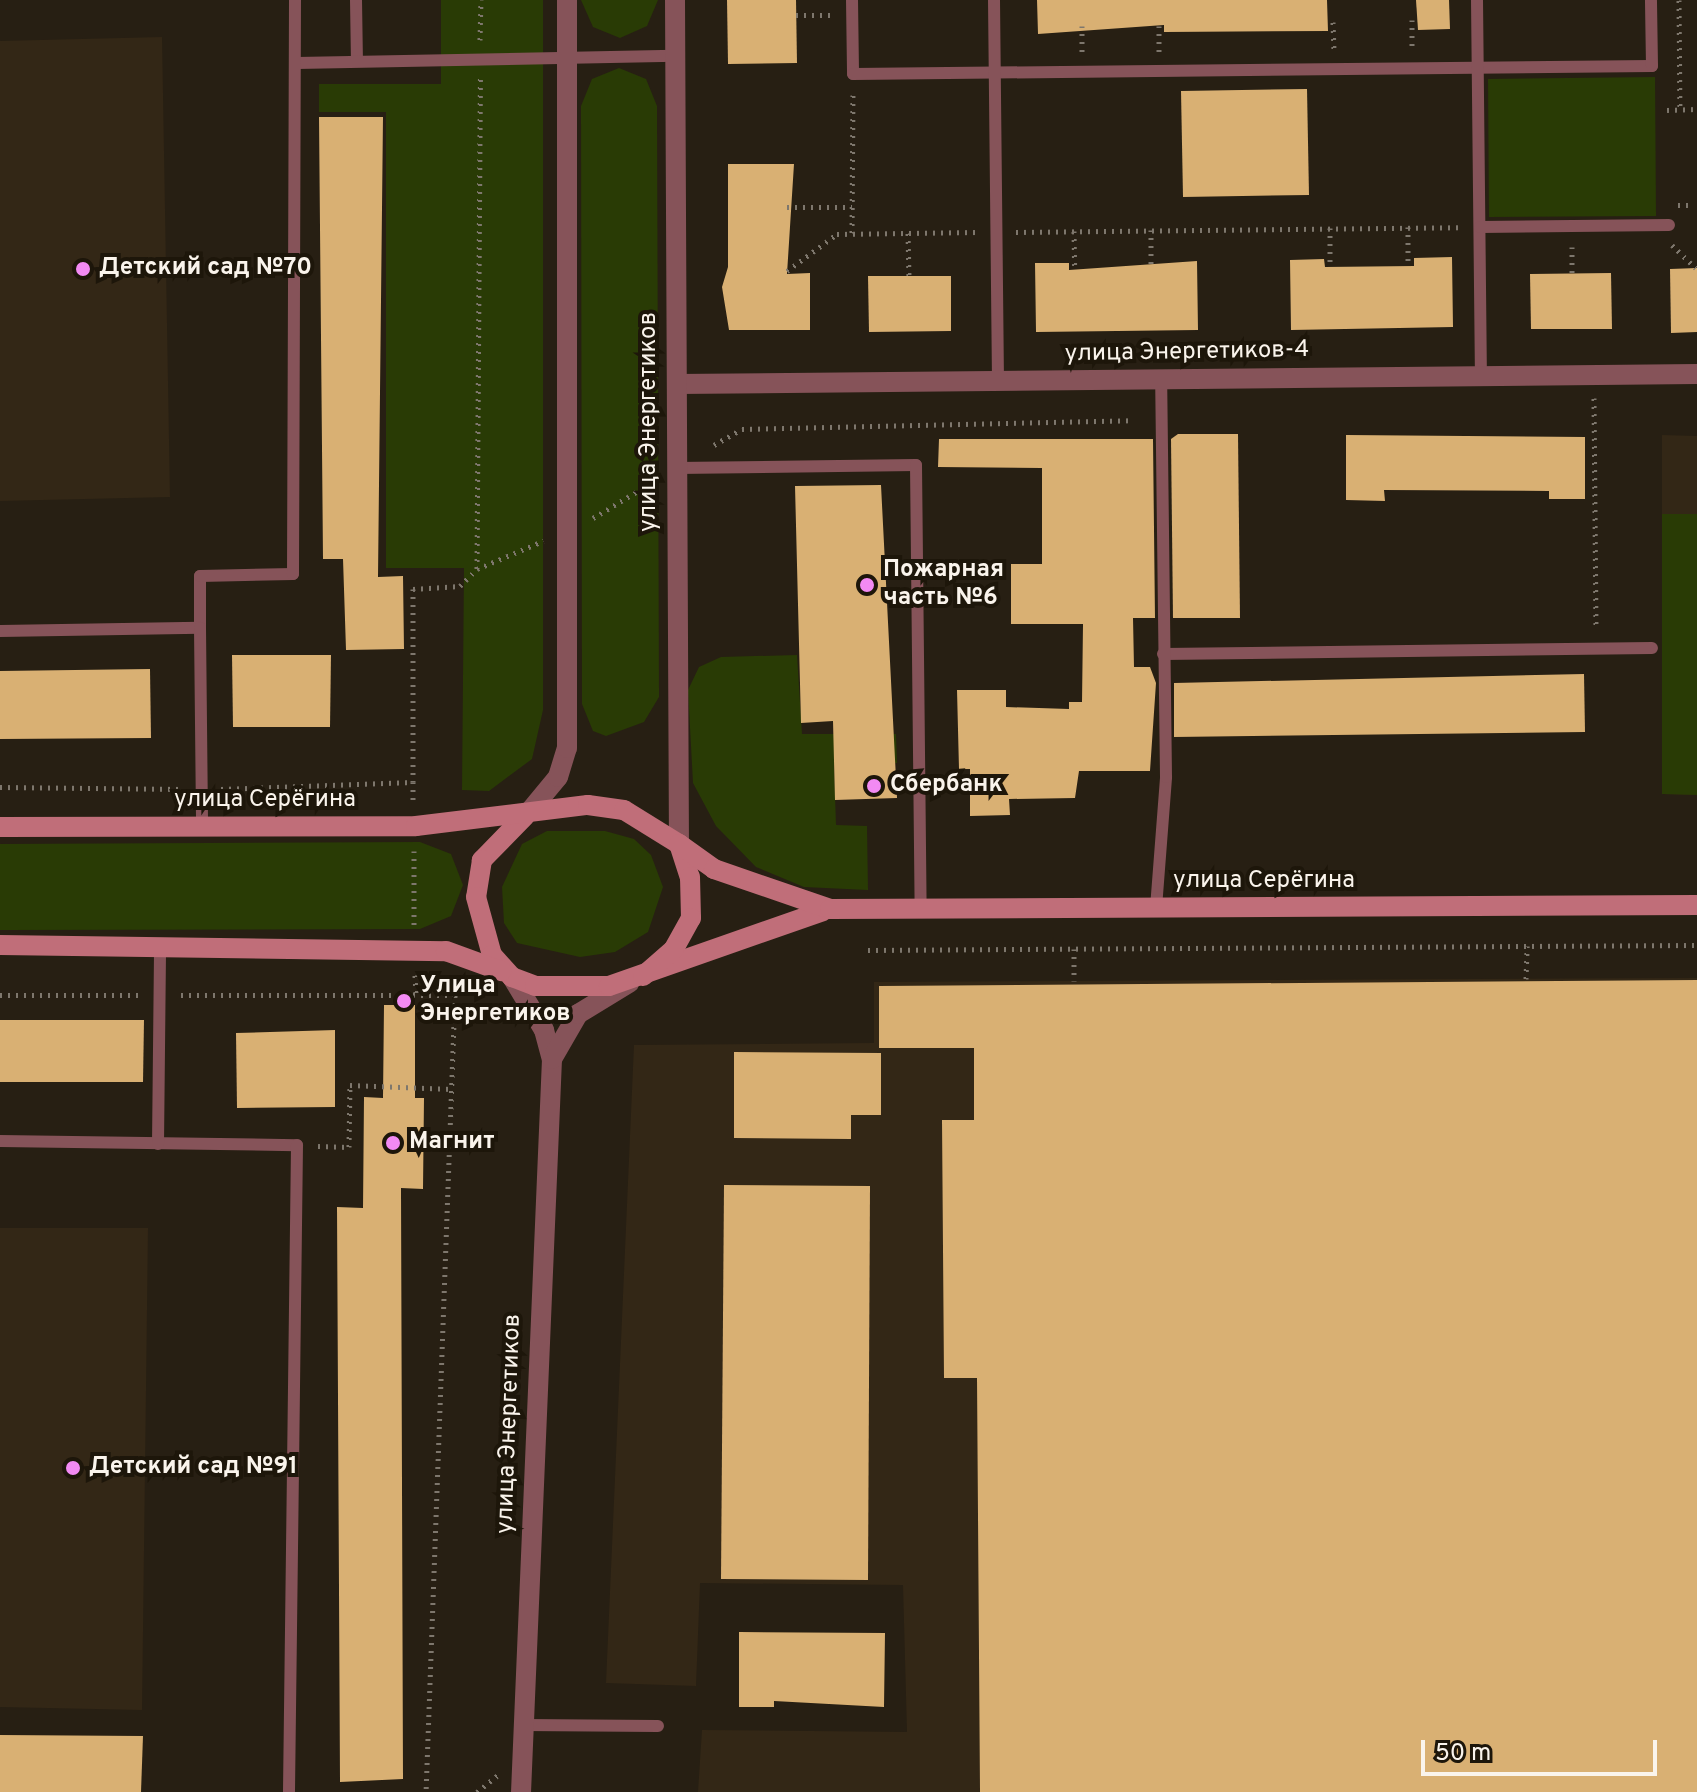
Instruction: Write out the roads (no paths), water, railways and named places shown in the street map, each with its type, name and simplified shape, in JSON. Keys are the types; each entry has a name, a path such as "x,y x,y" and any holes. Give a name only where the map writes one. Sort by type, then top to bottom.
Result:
{"main road":[{"path":"512,977 481,929 476,897 482,860 529,812 588,805 624,810 714,869 830,909"},
{"name":"улица Серёгина","path":"0,827 416,826 529,812"},
{"path":"643,976 674,949 691,918 690,877 679,844"},
{"name":"улица Серёгина","path":"830,909 1697,905"},
{"path":"0,945 160,944 446,951 478,958 512,977 571,991 643,976 730,938 830,909"}],"street":[{"path":"529,812 558,777 567,748 567,0"},
{"name":"улица Энергетиков","path":"675,0 679,844"},
{"name":"улица Энергетиков-4","path":"677,384 1697,374"},
{"path":"552,1059 578,1014 643,976"},
{"path":"512,977 544,1030 552,1059"},
{"name":"улица Энергетиков","path":"521,1792 552,1059"}],"lane":[{"path":"202,828 200,576 293,574 295,0"},
{"path":"356,0 357,61"},
{"path":"852,0 853,74 1652,66 1651,0"},
{"path":"994,0 998,381"},
{"path":"1477,0 1481,376"},
{"path":"297,63 675,56"},
{"path":"1480,227 1669,225"},
{"path":"1156,908 1166,777 1161,379"},
{"path":"676,468 916,465 921,909"},
{"path":"0,631 200,628"},
{"path":"1163,654 1652,648"},
{"path":"158,1144 160,944"},
{"path":"0,1141 297,1145 289,1792"},
{"path":"523,1725 658,1726"}],"place":[{"name":"Детский сад №70","path":"83,269"},
{"name":"Пожарная часть №6","path":"867,585"},
{"name":"Сбербанк","path":"874,786"},
{"name":"Улица Энергетиков","path":"404,1001"},
{"name":"Магнит","path":"393,1143"},
{"name":"Детский сад №91","path":"73,1468"}]}
